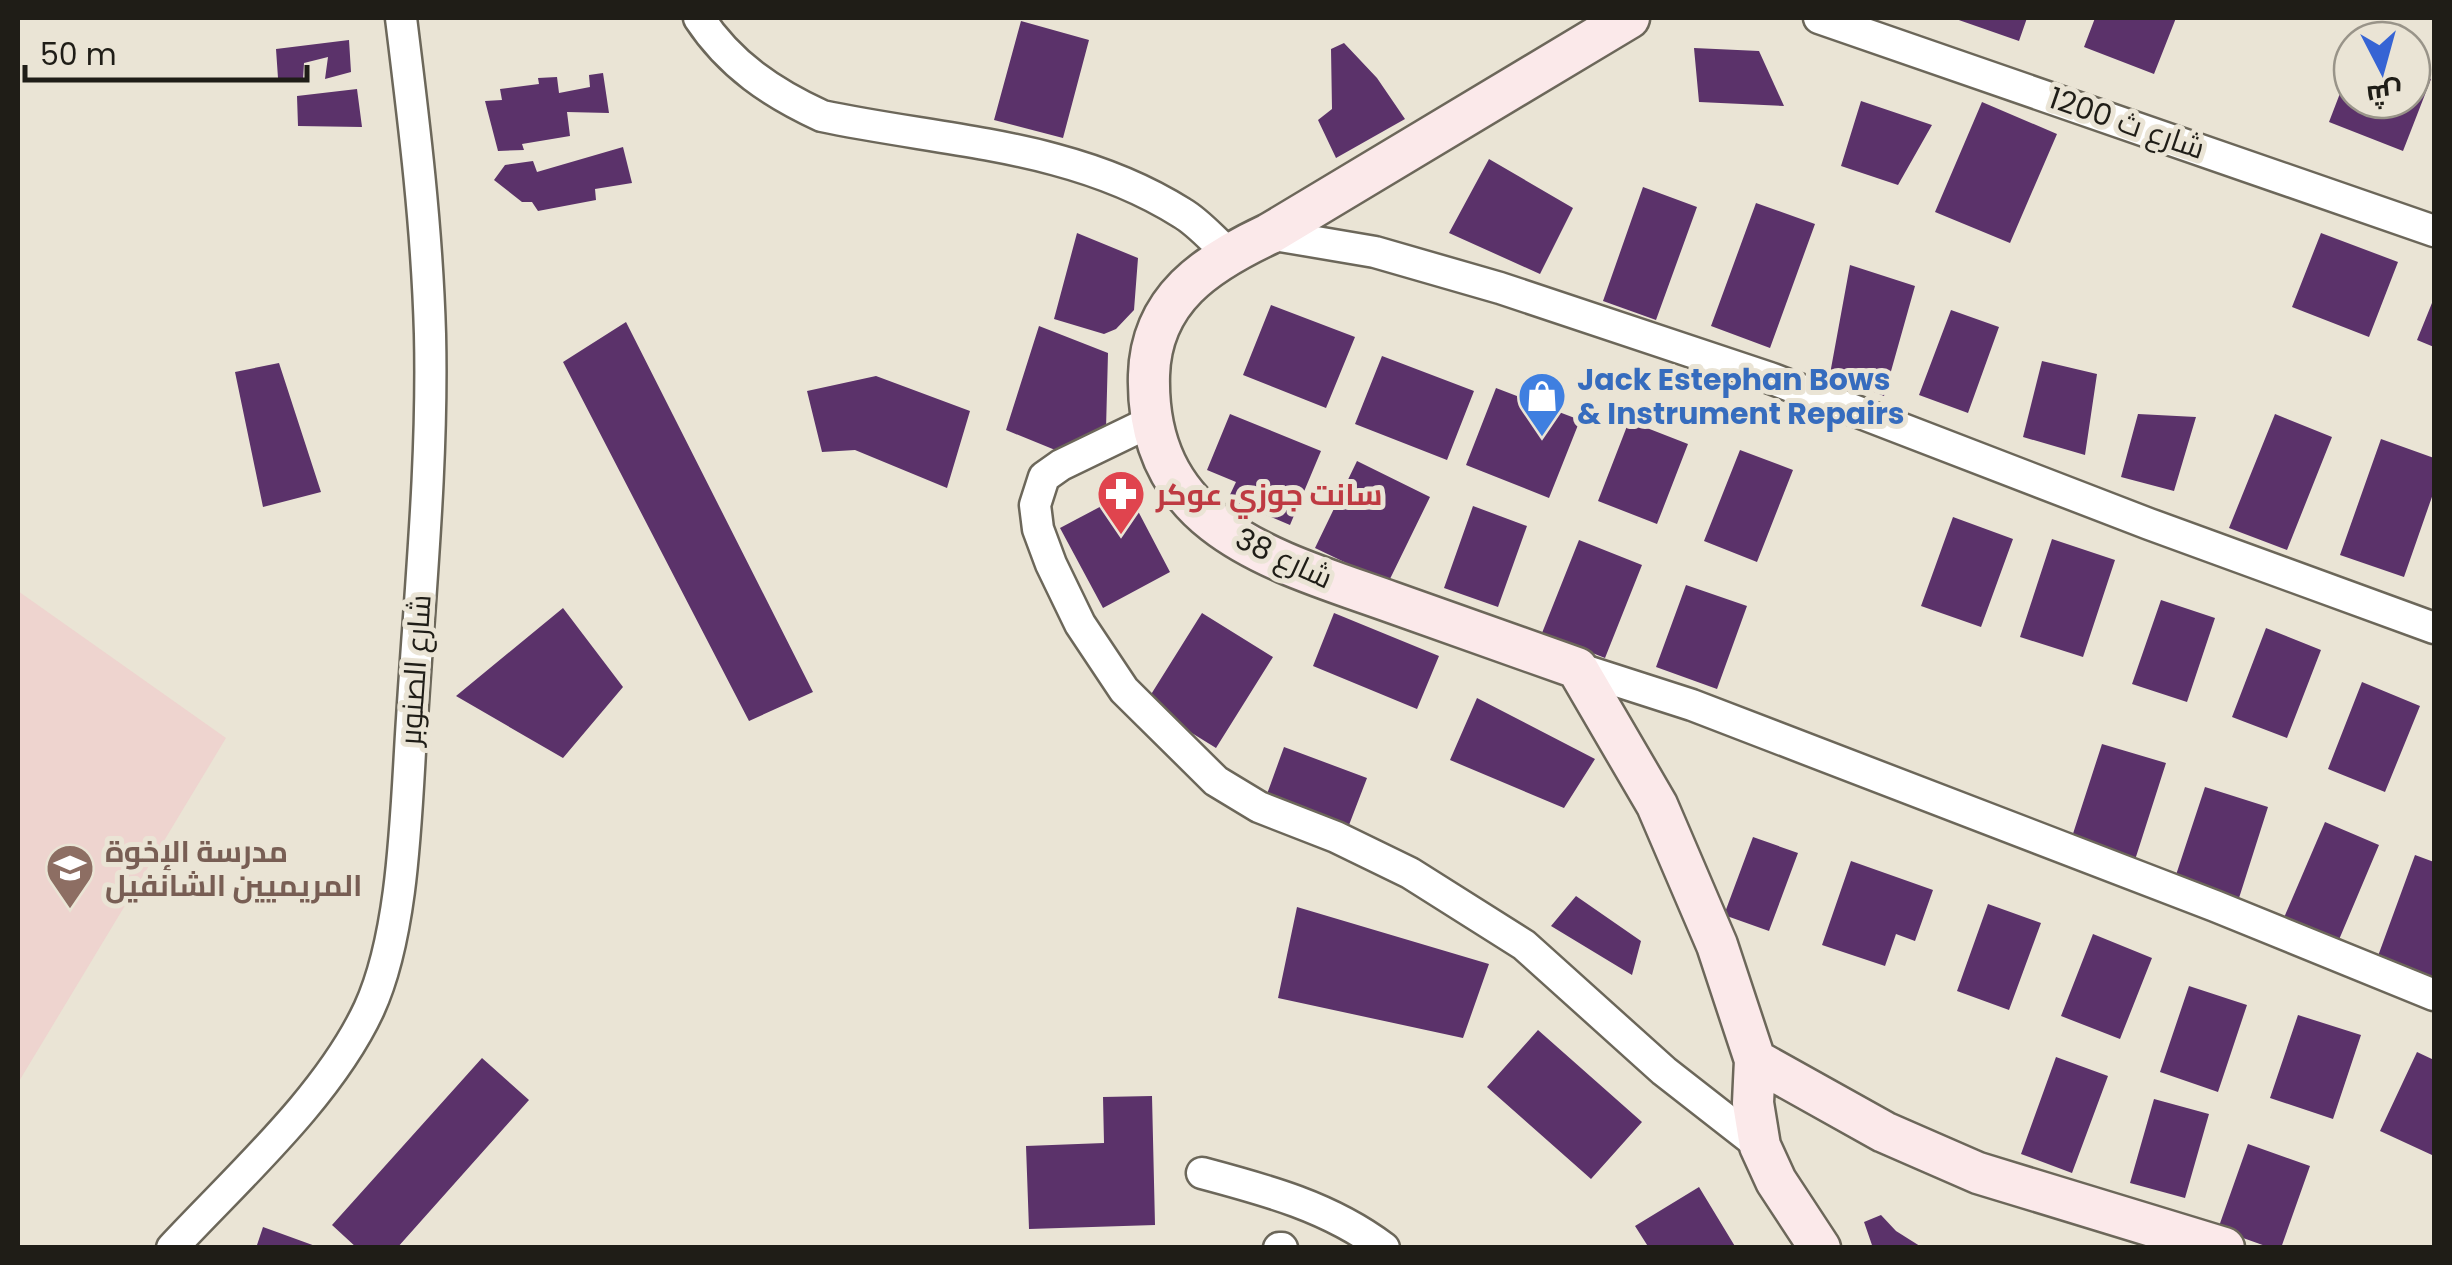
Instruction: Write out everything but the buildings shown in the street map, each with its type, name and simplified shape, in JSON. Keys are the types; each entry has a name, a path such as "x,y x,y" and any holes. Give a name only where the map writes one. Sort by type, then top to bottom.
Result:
{"street":[{"name":"شارع الصنوبر","path":"172,1248 315,1093 347,1050 369,1009 393,928 407,790 429,454 430,336 424,208 401,18"},
{"path":"699,18 718,46 752,77 822,116 1052,157 1104,174 1186,215 1228,253"},
{"name":"شارع 38","path":"1577,668 1320,577 1239,543 1204,515 1175,479 1156,441 1148,401 1149,356 1158,328 1184,289 1208,266 1269,234 1629,18"},
{"name":"شارع ث 1200","path":"1819,18 2434,231"},
{"path":"1269,234 1375,252 1428,267 1770,378 2149,524 2434,628"},
{"path":"1152,421 1044,477 1034,505 1051,564 1080,624 1124,690 1216,781 1259,807 1336,837 1410,873 1524,945 1664,1071 1760,1146"},
{"path":"1577,668 1692,705 2215,906 2434,995"},
{"path":"1577,668 1657,805 1717,945 1754,1060 1753,1102 1760,1146 1776,1181 1820,1248"},
{"path":"1754,1060 1884,1132 1963,1167 2224,1248"},
{"path":"1202,1173 1286,1196 1364,1233 1384,1248"}],"shaded area":[{"name":"مدرسة الإخوة المريميين الشانفيل","path":"18,591 226,738 18,1083"}],"place":[{"name":"Jack Estephan Bows & Instrument Repairs","path":"1542,438"},
{"name":"سانت جوزي عوكر","path":"1121,536"},
{"name":"مدرسة الإخوة المريميين الشانفيل","path":"70,910"}]}
